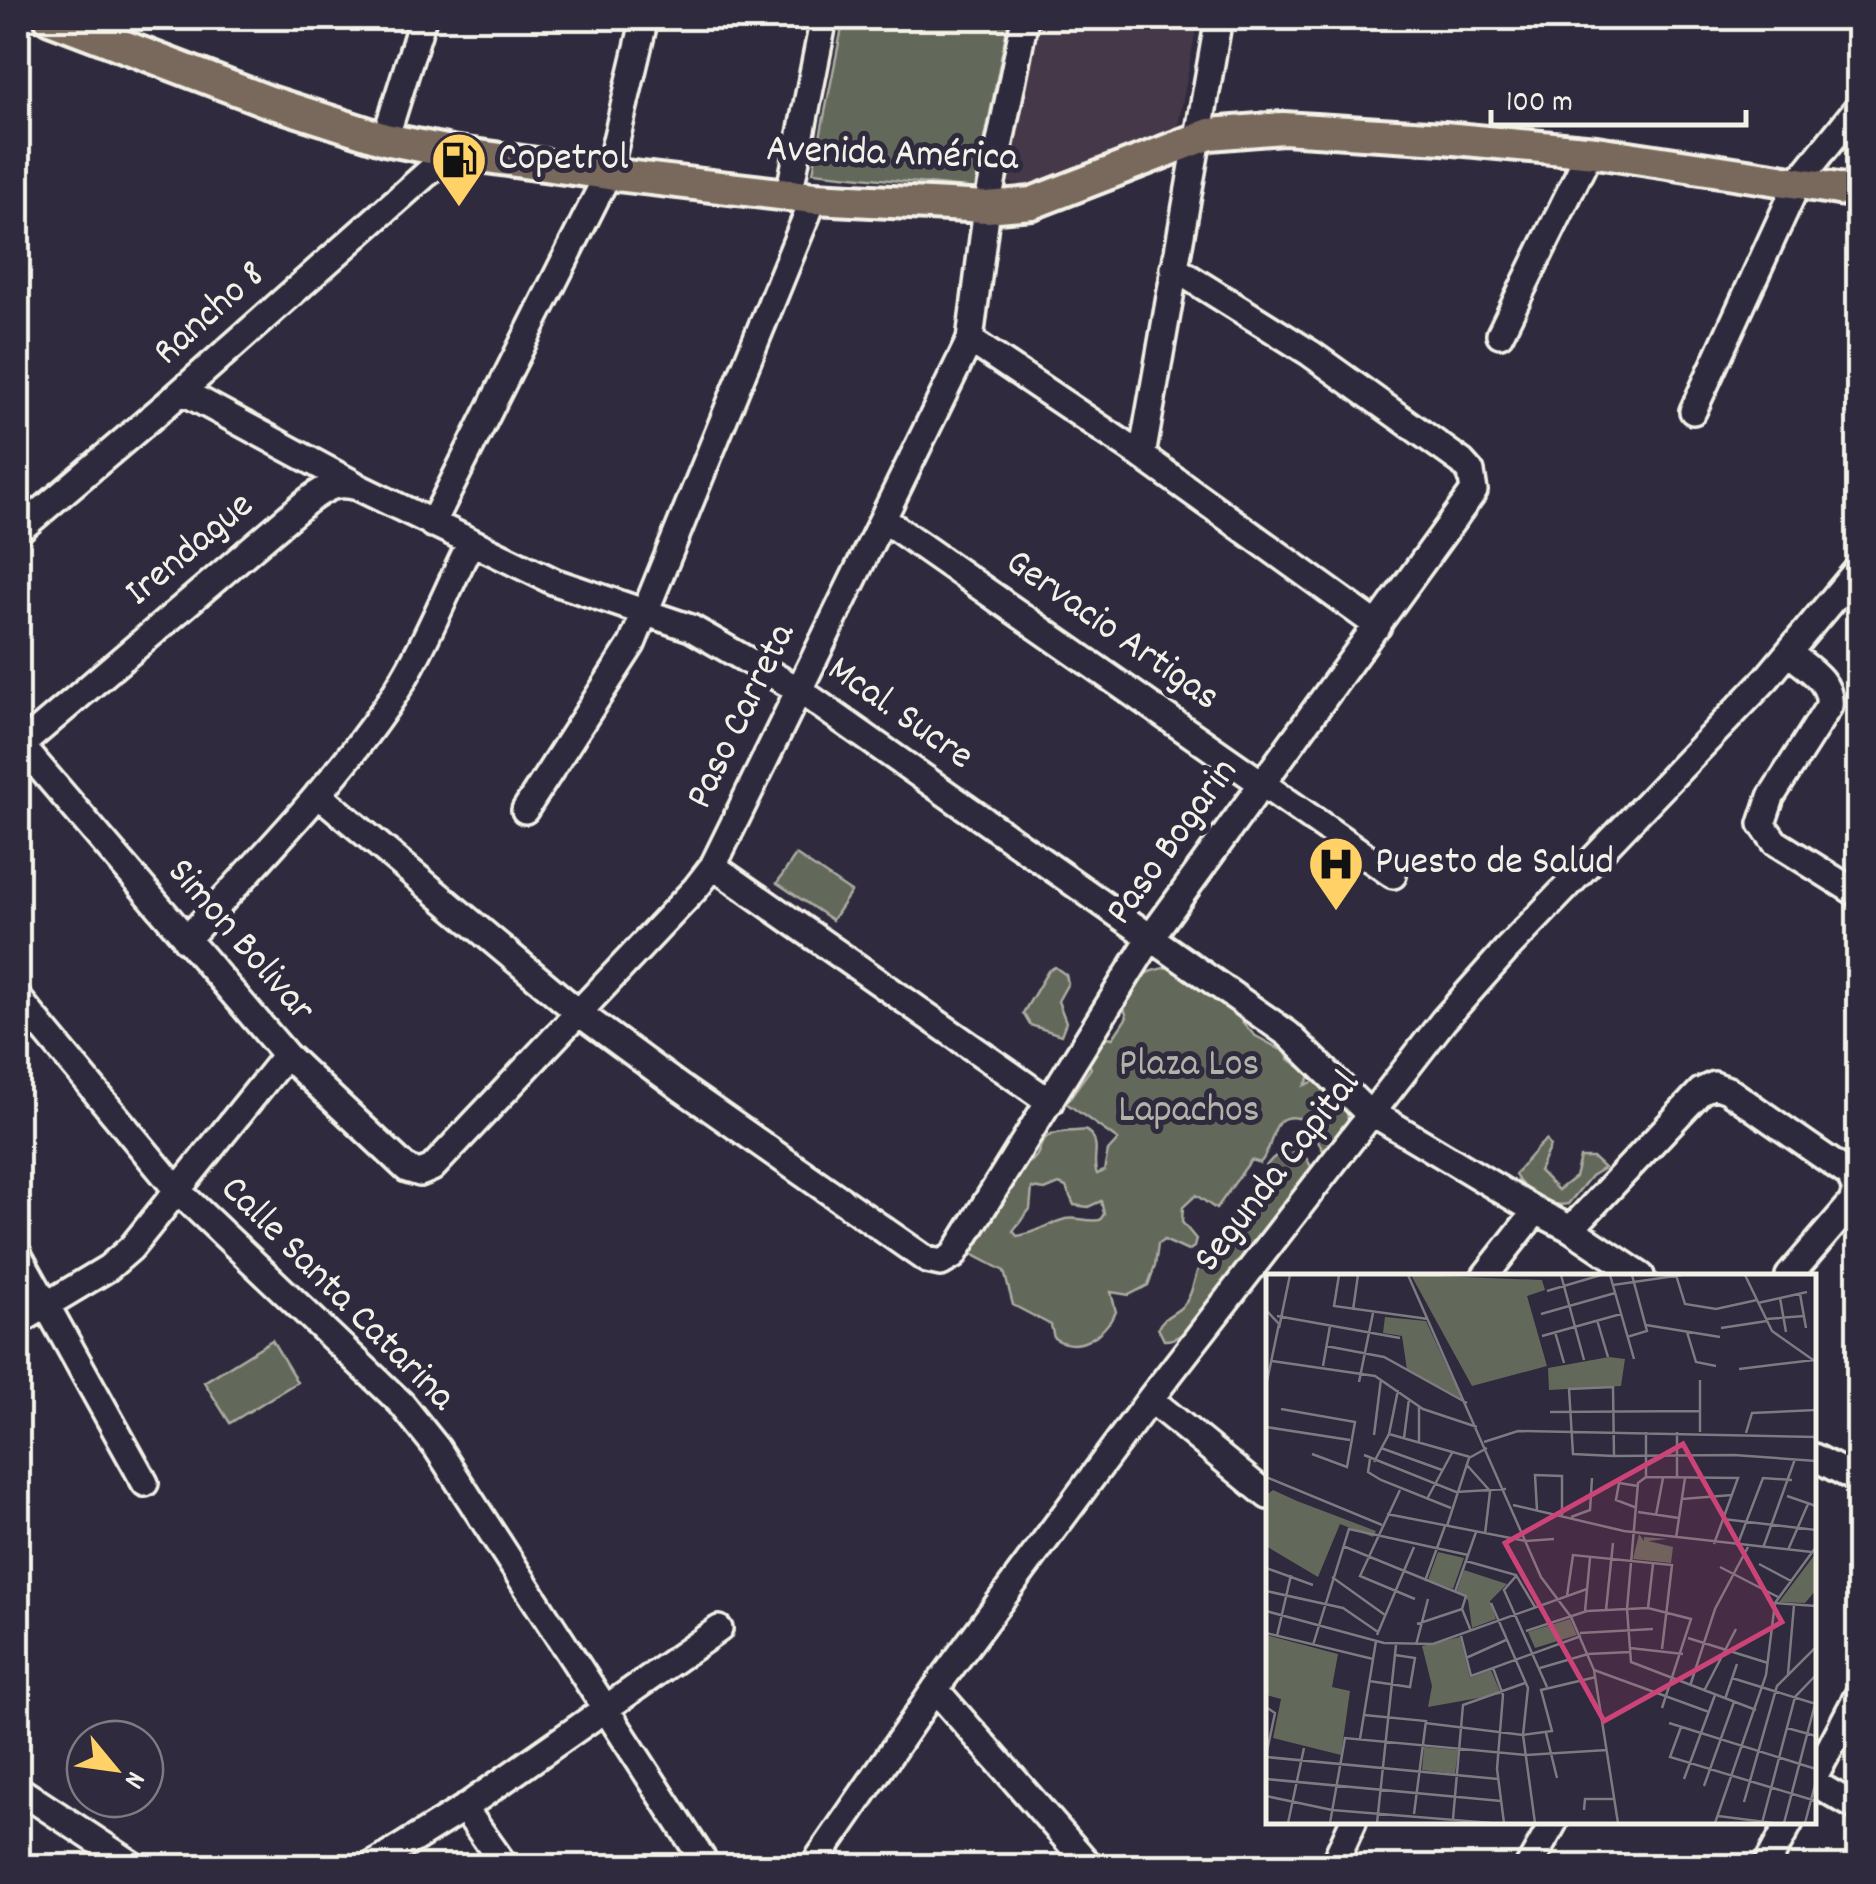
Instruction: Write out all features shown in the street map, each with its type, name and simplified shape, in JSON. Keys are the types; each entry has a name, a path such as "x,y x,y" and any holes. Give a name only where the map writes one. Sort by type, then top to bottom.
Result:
{"main road":[{"name":"Avenida América","path":"50,18 268,101 385,138 451,152 801,197 987,207 1032,203 1228,130 1283,128 1590,151 1858,192"}],"street":[{"path":"385,138 423,18"},
{"path":"182,391 432,524 608,174 645,18"},
{"path":"525,810 632,644 801,197 824,18"},
{"name":"Paso Carreta","path":"420,1172 443,1158 713,866 970,340 987,207 1025,18"},
{"path":"1142,456 1218,18"},
{"path":"1693,411 1798,182 1858,108"},
{"path":"1500,334 1590,151"},
{"name":"Rancho 8","path":"18,530 182,391 451,152"},
{"name":"Paso Bogarin","path":"579,1012 928,1260 941,1263 963,1245 1151,937 1469,500 1475,482 1462,462 1310,352 1174,268"},
{"path":"970,340 1142,456 1378,626"},
{"name":"Irendague","path":"18,745 306,502 339,484 358,487"},
{"name":"Gervacio Artigas","path":"883,519 1394,875"},
{"name":"Mcal. Sucre","path":"432,524 554,582 691,628 799,690 1288,1034 1373,1114 1536,1212 1571,1228 1638,1274"},
{"path":"186,940 318,794 401,684 470,544"},
{"name":"Segunda Capital","path":"818,1864 936,1689 1150,1399 1475,983 1855,581"},
{"path":"1789,652 1825,684 1830,694 1829,706 1771,796 1762,824 1774,842 1858,894"},
{"name":"Simon Bolivar","path":"18,745 286,1055 397,1162 407,1170 420,1172"},
{"path":"318,794 579,1012"},
{"path":"713,866 1050,1102"},
{"name":"Calle Santa Catarina","path":"18,998 177,1190 402,1403 437,1448 707,1866"},
{"path":"18,1322 108,1268 131,1248 286,1055"},
{"path":"1571,1228 1702,1091 1714,1085 1728,1090 1850,1175 1856,1190 1852,1203 1791,1274"},
{"path":"1487,1274 1536,1212"},
{"path":"18,1254 145,1483"},
{"path":"1150,1399 1266,1494"},
{"path":"1816,1458 1858,1480"},
{"path":"372,1866 464,1808 720,1629"},
{"path":"936,1689 1090,1866"},
{"path":"1816,1776 1858,1696"},
{"path":"1816,1781 1858,1808"},
{"path":"18,1789 135,1866"},
{"path":"464,1808 505,1866"},
{"path":"1333,1866 1353,1824"},
{"path":"1530,1866 1553,1824"},
{"path":"1766,1866 1789,1824"}],"shaded area":[{"path":"1037,18 1198,18 1177,132 1031,187 1004,182"}],"green space":[{"path":"844,18 1009,18 975,189 813,172"},
{"path":"796,855 851,892 832,920 777,883"},
{"name":"Plaza Los Lapachos","path":"1176,965 1230,1008 1254,1035 1285,1052 1311,1075 1305,1085 1320,1079 1331,1099 1347,1112 1348,1120 1331,1152 1324,1152 1306,1120 1284,1119 1260,1163 1251,1160 1216,1209 1196,1195 1183,1207 1182,1222 1196,1239 1194,1247 1188,1251 1164,1240 1158,1244 1148,1285 1129,1295 1111,1292 1116,1312 1104,1328 1090,1340 1063,1342 1054,1338 1051,1325 1013,1305 1004,1271 970,1253 967,1246 980,1189 995,1166 1027,1164 1045,1139 1061,1132 1089,1133 1095,1145 1097,1174 1104,1171 1108,1151 1118,1140 1066,1103 1091,1068 1087,1059 1102,1036 1113,1038 1127,1017 1123,1005 1138,980","holes":["1059,1184 1066,1187 1074,1205 1088,1207 1101,1201 1104,1214 1100,1220 1066,1219 1017,1236 1013,1231 1030,1209 1032,1188 1045,1190"]},
{"path":"1055,967 1066,975 1068,983 1058,1001 1066,1022 1061,1035 1030,1025 1023,1013 1048,971"},
{"path":"1546,1140 1550,1146 1539,1171 1558,1190 1575,1177 1580,1158 1593,1158 1604,1168 1591,1176 1568,1204 1538,1198 1515,1175"},
{"path":"1290,1150 1303,1153 1314,1171 1194,1324 1184,1333 1164,1340 1158,1328 1186,1302 1207,1251 1246,1211 1271,1160"},
{"path":"272,1340 297,1382 230,1423 204,1382"}],"place":[{"name":"Copetrol","path":"459,209"},
{"name":"Puesto de Salud","path":"1336,913"}]}
